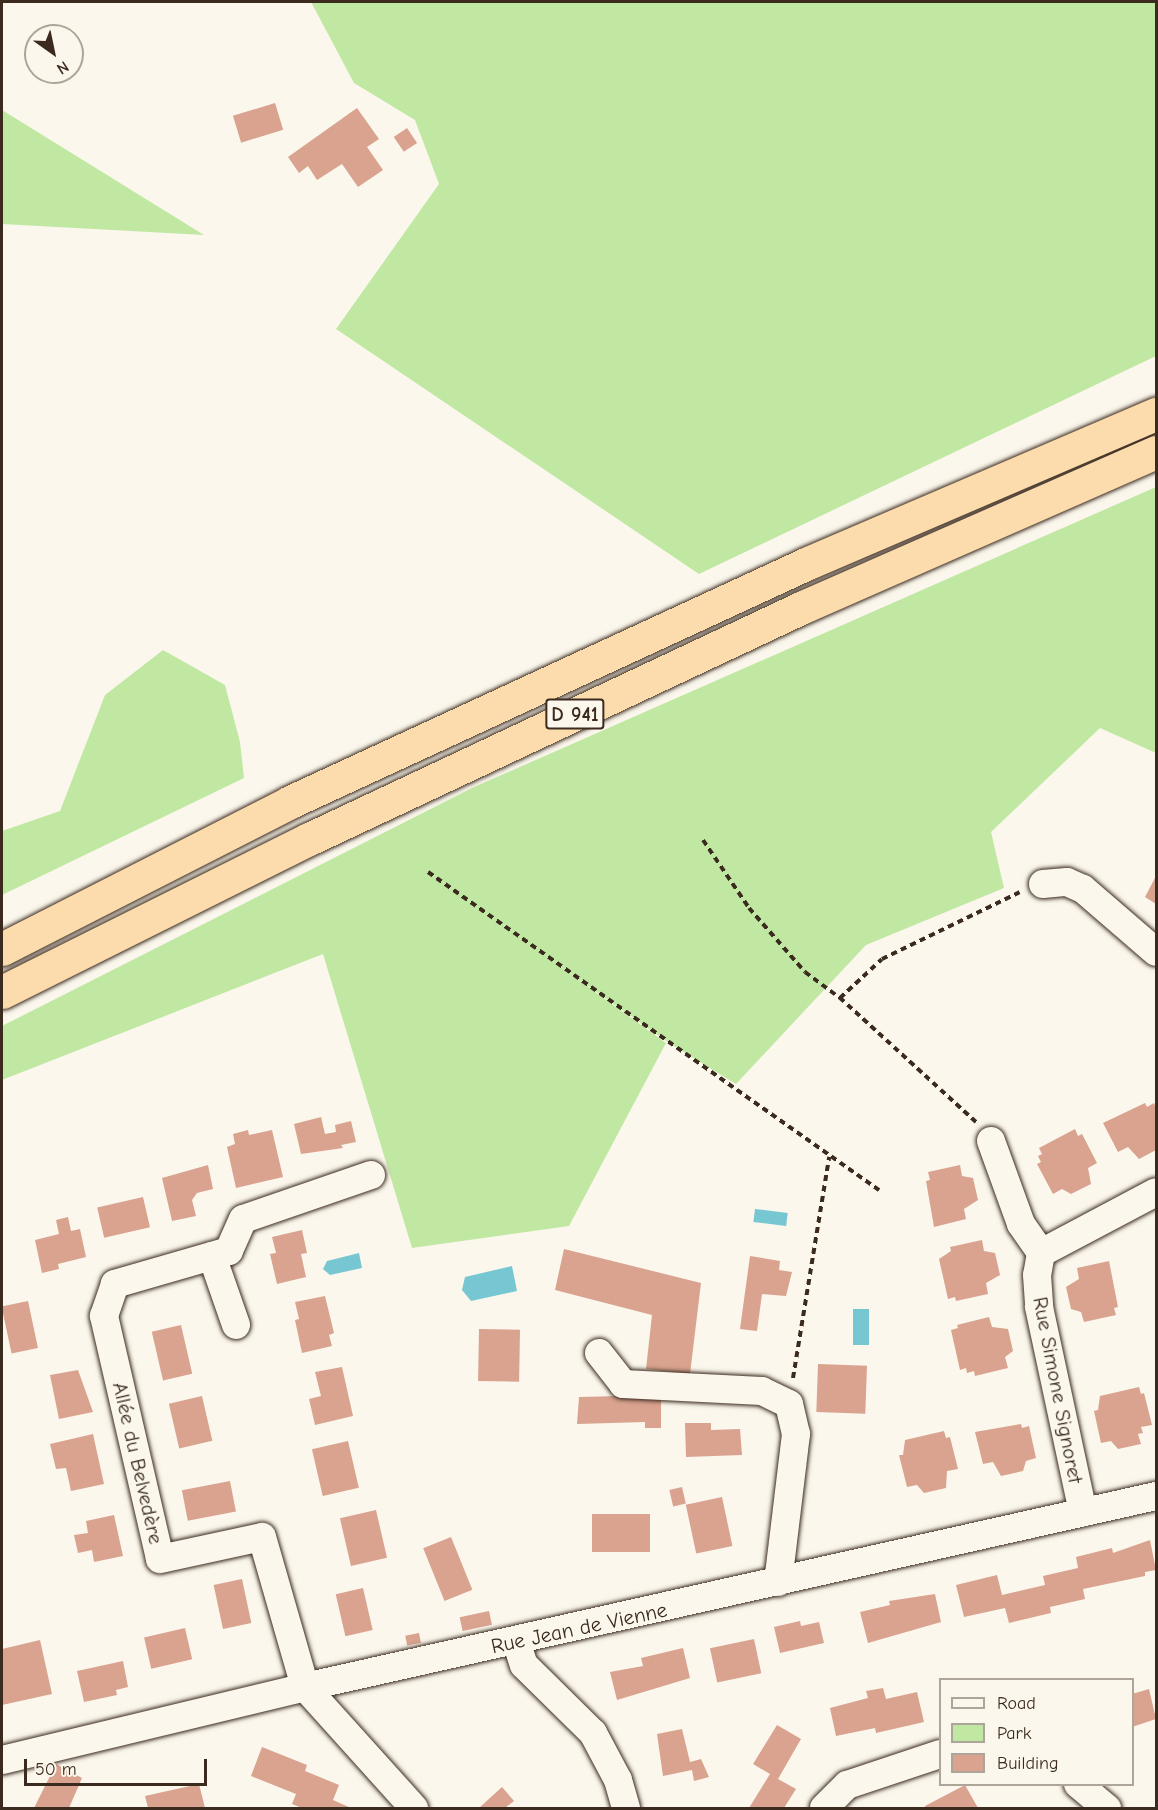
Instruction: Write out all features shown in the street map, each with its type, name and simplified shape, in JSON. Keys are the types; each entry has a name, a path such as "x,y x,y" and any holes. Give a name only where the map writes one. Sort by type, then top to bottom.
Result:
{"highway":[{"name":"D 941","path":"2,949 290,802 808,563 1156,414"},
{"name":"D 941","path":"2,992 309,839 803,607 1156,452"}],"street":[{"path":"1043,884 1067,882 1083,889 1156,952"},
{"path":"991,1141 1021,1224 1041,1253 1156,1192"},
{"name":"Allée du Belvedère","path":"305,1687 262,1537 160,1559 104,1316 115,1284 229,1251 243,1219 371,1175"},
{"name":"Rue Simone Signoret","path":"1041,1253 1037,1275 1039,1307 1083,1512"},
{"path":"212,1256 236,1325"},
{"path":"599,1353 623,1384 762,1391 789,1404 796,1434 778,1582"},
{"name":"Rue Jean de Vienne","path":"2,1760 305,1687 1156,1497"},
{"path":"516,1641 524,1665 593,1733 618,1780 626,1809"},
{"path":"305,1687 414,1809"},
{"path":"824,1809 847,1785 939,1754"},
{"path":"1079,1786 1107,1809"}],"path":[{"path":"703,840 749,908 805,972 840,998 958,1104 991,1141"},
{"path":"428,872 879,1190"},
{"path":"840,998 882,959 1014,894 1043,884"},
{"path":"789,1404 830,1157"}],"green space":[{"path":"311,2 1156,2 1156,356 699,574 336,329 439,184 415,120 354,83"},
{"path":"2,110 204,235 2,224"},
{"path":"1156,487 1156,753 1100,728 991,832 1004,888 866,945 736,1084 669,1043 548,958 666,1043 569,1226 412,1248 323,954 2,1080 2,1026 472,788"},
{"path":"163,650 225,685 240,742 244,778 2,895 2,831 60,811 105,695"}],"water":[{"path":"755,1209 788,1213 786,1226 753,1222"},
{"path":"359,1253 362,1268 330,1275 323,1269 327,1261"},
{"path":"512,1266 517,1291 471,1301 462,1290 465,1277"},
{"path":"853,1309 869,1309 869,1345 853,1345"}],"building":[{"path":"275,103 283,130 241,143 233,116"},
{"path":"357,108 379,139 367,147 383,170 358,187 342,164 317,180 308,166 299,173 288,157"},
{"path":"407,128 417,143 404,152 394,137"},
{"path":"1156,876 1156,904 1145,897"},
{"path":"1145,1103 1147,1107 1154,1103 1156,1108 1156,1150 1139,1159 1128,1147 1118,1152 1103,1123"},
{"path":"321,1117 325,1134 336,1132 335,1125 351,1121 356,1142 341,1145 343,1148 301,1154 294,1124"},
{"path":"1075,1129 1078,1136 1082,1134 1097,1163 1088,1168 1091,1184 1071,1194 1062,1189 1053,1194 1037,1164 1041,1162 1038,1156 1042,1154 1039,1148"},
{"path":"248,1130 249,1135 272,1130 283,1177 236,1188 227,1147 235,1144 233,1134"},
{"path":"208,1165 213,1189 197,1193 192,1200 196,1216 172,1221 162,1178"},
{"path":"960,1165 962,1176 973,1178 978,1200 964,1209 966,1219 934,1227 926,1181 930,1180 928,1172"},
{"path":"143,1197 150,1227 104,1238 97,1208"},
{"path":"68,1217 71,1231 80,1229 86,1257 58,1264 59,1269 42,1273 35,1240 59,1234 56,1220"},
{"path":"302,1230 307,1253 301,1254 306,1277 277,1284 270,1254 276,1253 272,1237"},
{"path":"982,1240 984,1251 995,1253 1000,1275 986,1283 988,1294 956,1301 955,1297 948,1299 939,1259 951,1251 950,1247"},
{"path":"564,1249 701,1283 690,1374 646,1369 652,1315 555,1290"},
{"path":"750,1256 780,1261 779,1270 792,1272 786,1296 762,1294 757,1331 740,1329"},
{"path":"1109,1261 1118,1307 1114,1308 1116,1315 1084,1322 1081,1312 1071,1309 1066,1287 1079,1279 1077,1268"},
{"path":"325,1296 334,1333 329,1335 332,1346 302,1353 295,1320 299,1319 295,1302"},
{"path":"28,1301 38,1348 12,1354 2,1307"},
{"path":"989,1317 992,1327 1008,1329 1013,1351 1005,1357 1008,1368 975,1376 974,1371 967,1373 966,1368 960,1370 951,1330 958,1328 957,1325"},
{"path":"181,1325 192,1374 163,1380 152,1332"},
{"path":"479,1329 520,1330 519,1382 478,1381"},
{"path":"818,1364 867,1366 865,1414 816,1412"},
{"path":"342,1367 353,1416 315,1425 309,1399 321,1396 315,1372"},
{"path":"78,1370 93,1412 59,1419 50,1375"},
{"path":"1139,1387 1141,1394 1144,1393 1152,1425 1141,1427 1143,1433 1138,1434 1141,1444 1118,1449 1111,1441 1101,1443 1094,1411 1098,1410 1100,1396"},
{"path":"661,1395 661,1428 645,1428 645,1422 577,1424 579,1397"},
{"path":"202,1396 212,1441 179,1448 169,1404"},
{"path":"685,1423 711,1423 711,1430 740,1429 742,1455 686,1457"},
{"path":"1021,1424 1022,1428 1029,1426 1036,1458 1026,1461 1023,1471 1001,1476 993,1462 983,1464 975,1432"},
{"path":"944,1431 946,1438 950,1437 958,1469 947,1471 946,1488 924,1493 917,1485 907,1487 899,1455 903,1455 905,1440"},
{"path":"93,1434 104,1484 71,1491 66,1468 56,1469 50,1444"},
{"path":"348,1441 359,1488 323,1496 312,1449"},
{"path":"230,1481 236,1511 188,1521 182,1490"},
{"path":"682,1487 686,1504 673,1506 669,1490"},
{"path":"722,1497 732,1546 696,1554 686,1505"},
{"path":"376,1510 387,1558 351,1566 340,1518"},
{"path":"592,1514 650,1514 650,1552 592,1552"},
{"path":"114,1515 123,1556 94,1562 92,1550 78,1553 74,1535 88,1533 86,1521"},
{"path":"451,1537 472,1590 445,1601 423,1548"},
{"path":"1150,1540 1156,1570 1145,1572 1145,1576 1083,1589 1085,1599 1050,1607 1051,1613 1009,1623 1005,1608 964,1617 956,1585 997,1575 1002,1595 1045,1585 1043,1576 1078,1568 1076,1557 1112,1548 1113,1553"},
{"path":"242,1579 251,1623 223,1629 214,1585"},
{"path":"363,1588 373,1630 345,1636 336,1594"},
{"path":"935,1594 941,1622 868,1643 860,1612 890,1605 889,1601"},
{"path":"489,1611 492,1625 463,1631 460,1617"},
{"path":"800,1621 801,1626 819,1622 824,1643 780,1653 774,1627"},
{"path":"185,1628 192,1659 151,1669 144,1637"},
{"path":"419,1633 421,1643 407,1645 405,1636"},
{"path":"754,1639 761,1673 717,1683 710,1648"},
{"path":"40,1640 52,1694 2,1705 2,1649"},
{"path":"683,1648 690,1678 617,1700 610,1672 643,1666 641,1658"},
{"path":"123,1661 128,1687 116,1690 117,1695 84,1702 77,1671"},
{"path":"883,1688 886,1699 917,1692 924,1722 876,1733 875,1728 836,1736 830,1708 868,1698 866,1691"},
{"path":"1149,1689 1156,1719 1134,1726 1134,1693"},
{"path":"777,1725 801,1739 778,1779 796,1789 784,1808 749,1808 770,1774 753,1764"},
{"path":"682,1729 690,1762 701,1759 709,1777 694,1781 692,1770 663,1776 657,1734"},
{"path":"262,1747 307,1765 305,1771 339,1785 333,1800 351,1808 302,1808 292,1804 296,1794 251,1776"},
{"path":"56,1764 82,1778 69,1808 34,1808"},
{"path":"199,1784 205,1808 148,1808 145,1796"},
{"path":"966,1786 978,1808 926,1808 925,1806"},
{"path":"502,1787 514,1801 505,1808 479,1808"}]}
